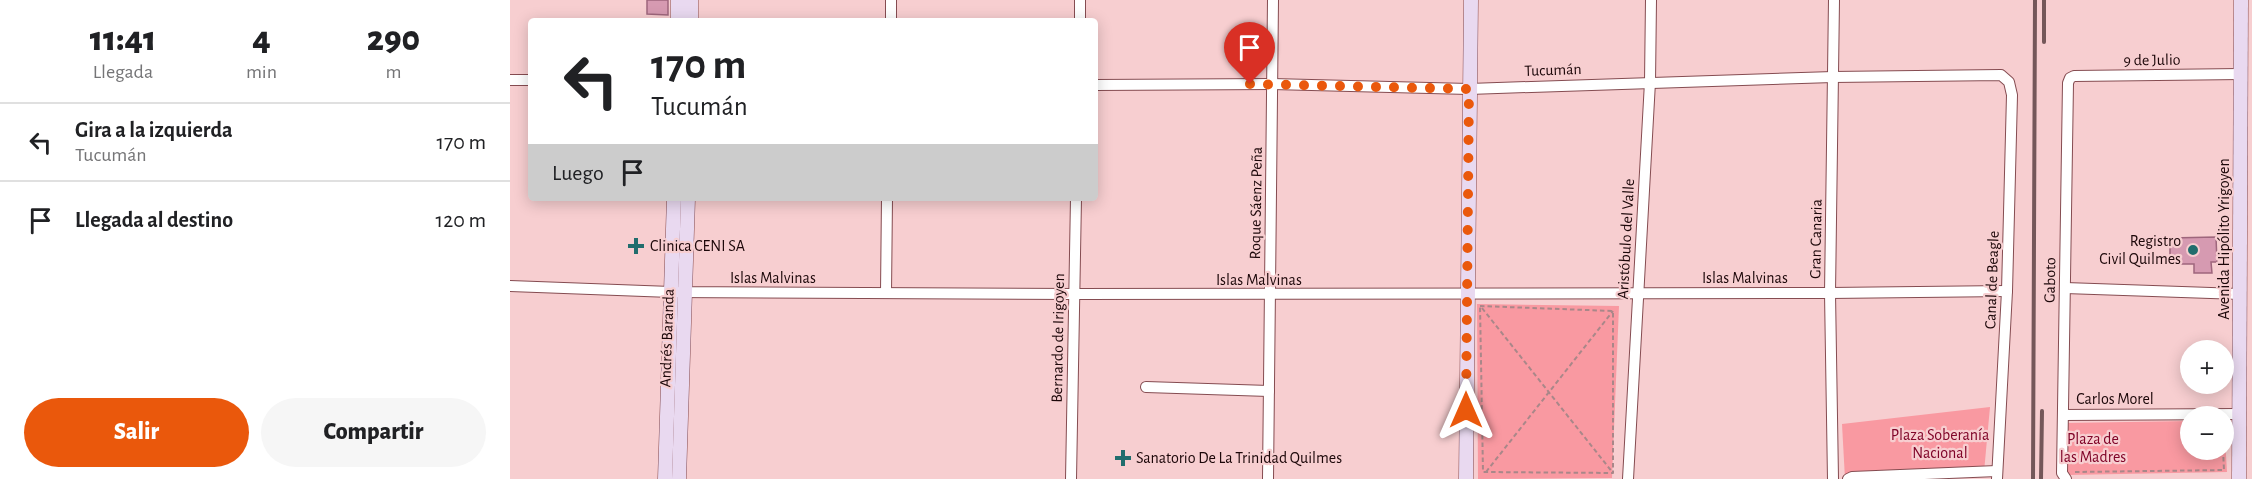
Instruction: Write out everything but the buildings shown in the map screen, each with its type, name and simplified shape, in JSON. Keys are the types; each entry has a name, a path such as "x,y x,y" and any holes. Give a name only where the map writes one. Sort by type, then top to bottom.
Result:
{"main road":[{"path":"678,0 678,18"},
{"path":"691,0 691,18"},
{"path":"1466,479 1466,294 1471,0"},
{"name":"Avenida Hipólito Yrigoyen","path":"2239,479 2240,414 2246,394 2240,294 2246,206 2241,74 2245,4"},
{"name":"Andrés Baranda","path":"665,479 674,201"},
{"name":"Andrés Baranda","path":"679,479 688,201"}],"street":[{"path":"891,0 891,18"},
{"path":"1080,0 1080,18"},
{"name":"Roque Sáenz Peña","path":"1268,479 1273,0"},
{"name":"Aristóbulo del Valle","path":"1628,479 1650,82 1652,0"},
{"name":"Gran Canaria","path":"1833,479 1830,293 1834,0"},
{"name":"9 de Julio","path":"2068,83 2074,76 2241,74"},
{"name":"Tucumán","path":"1098,85 1272,84 1469,89 1833,77 2001,75 2009,82"},
{"path":"510,80 528,80"},
{"name":"Canal de Beagle","path":"1997,475 2007,291 2012,95 2009,82"},
{"name":"Gaboto","path":"2066,476 2063,415 2068,83"},
{"path":"886,293 887,201"},
{"name":"Bernardo de Irigoyen","path":"1071,479 1076,201"},
{"name":"Islas Malvinas","path":"510,286 671,292 1270,295 2007,291"},
{"path":"2065,288 2240,294"},
{"path":"1146,387 1269,391"},
{"name":"Carlos Morel","path":"2063,415 2240,414"},
{"path":"1848,479 1852,477 1997,475"}],"path":[{"path":"1480,306 1612,311"},
{"path":"1480,306 1612,473"},
{"path":"1480,306 1483,472 1612,473"},
{"path":"1486,472 1612,311"},
{"path":"1612,311 1612,473"},
{"path":"2066,476 2224,470 2224,460"}],"green space":[{"path":"1477,304 1619,306 1612,478 1478,479"},
{"name":"Plaza Soberanía Nacional","path":"1990,407 1984,472 1845,479 1842,424"},
{"name":"Plaza de las Madres","path":"2180,421 2180,460 2226,460 2227,472 2068,475 2065,423"}],"railway":[{"path":"2033,479 2035,0"},
{"path":"2044,0 2044,42"},
{"path":"2041,479 2042,411"}],"place":[{"name":"Clinica CENI SA","path":"636,246"},
{"name":"Registro Civil Quilmes","path":"2193,250"},
{"name":"Sanatorio De La Trinidad Quilmes","path":"1123,458"}],"route":[{"path":"1250,84 1469,89 1466,410"}]}
